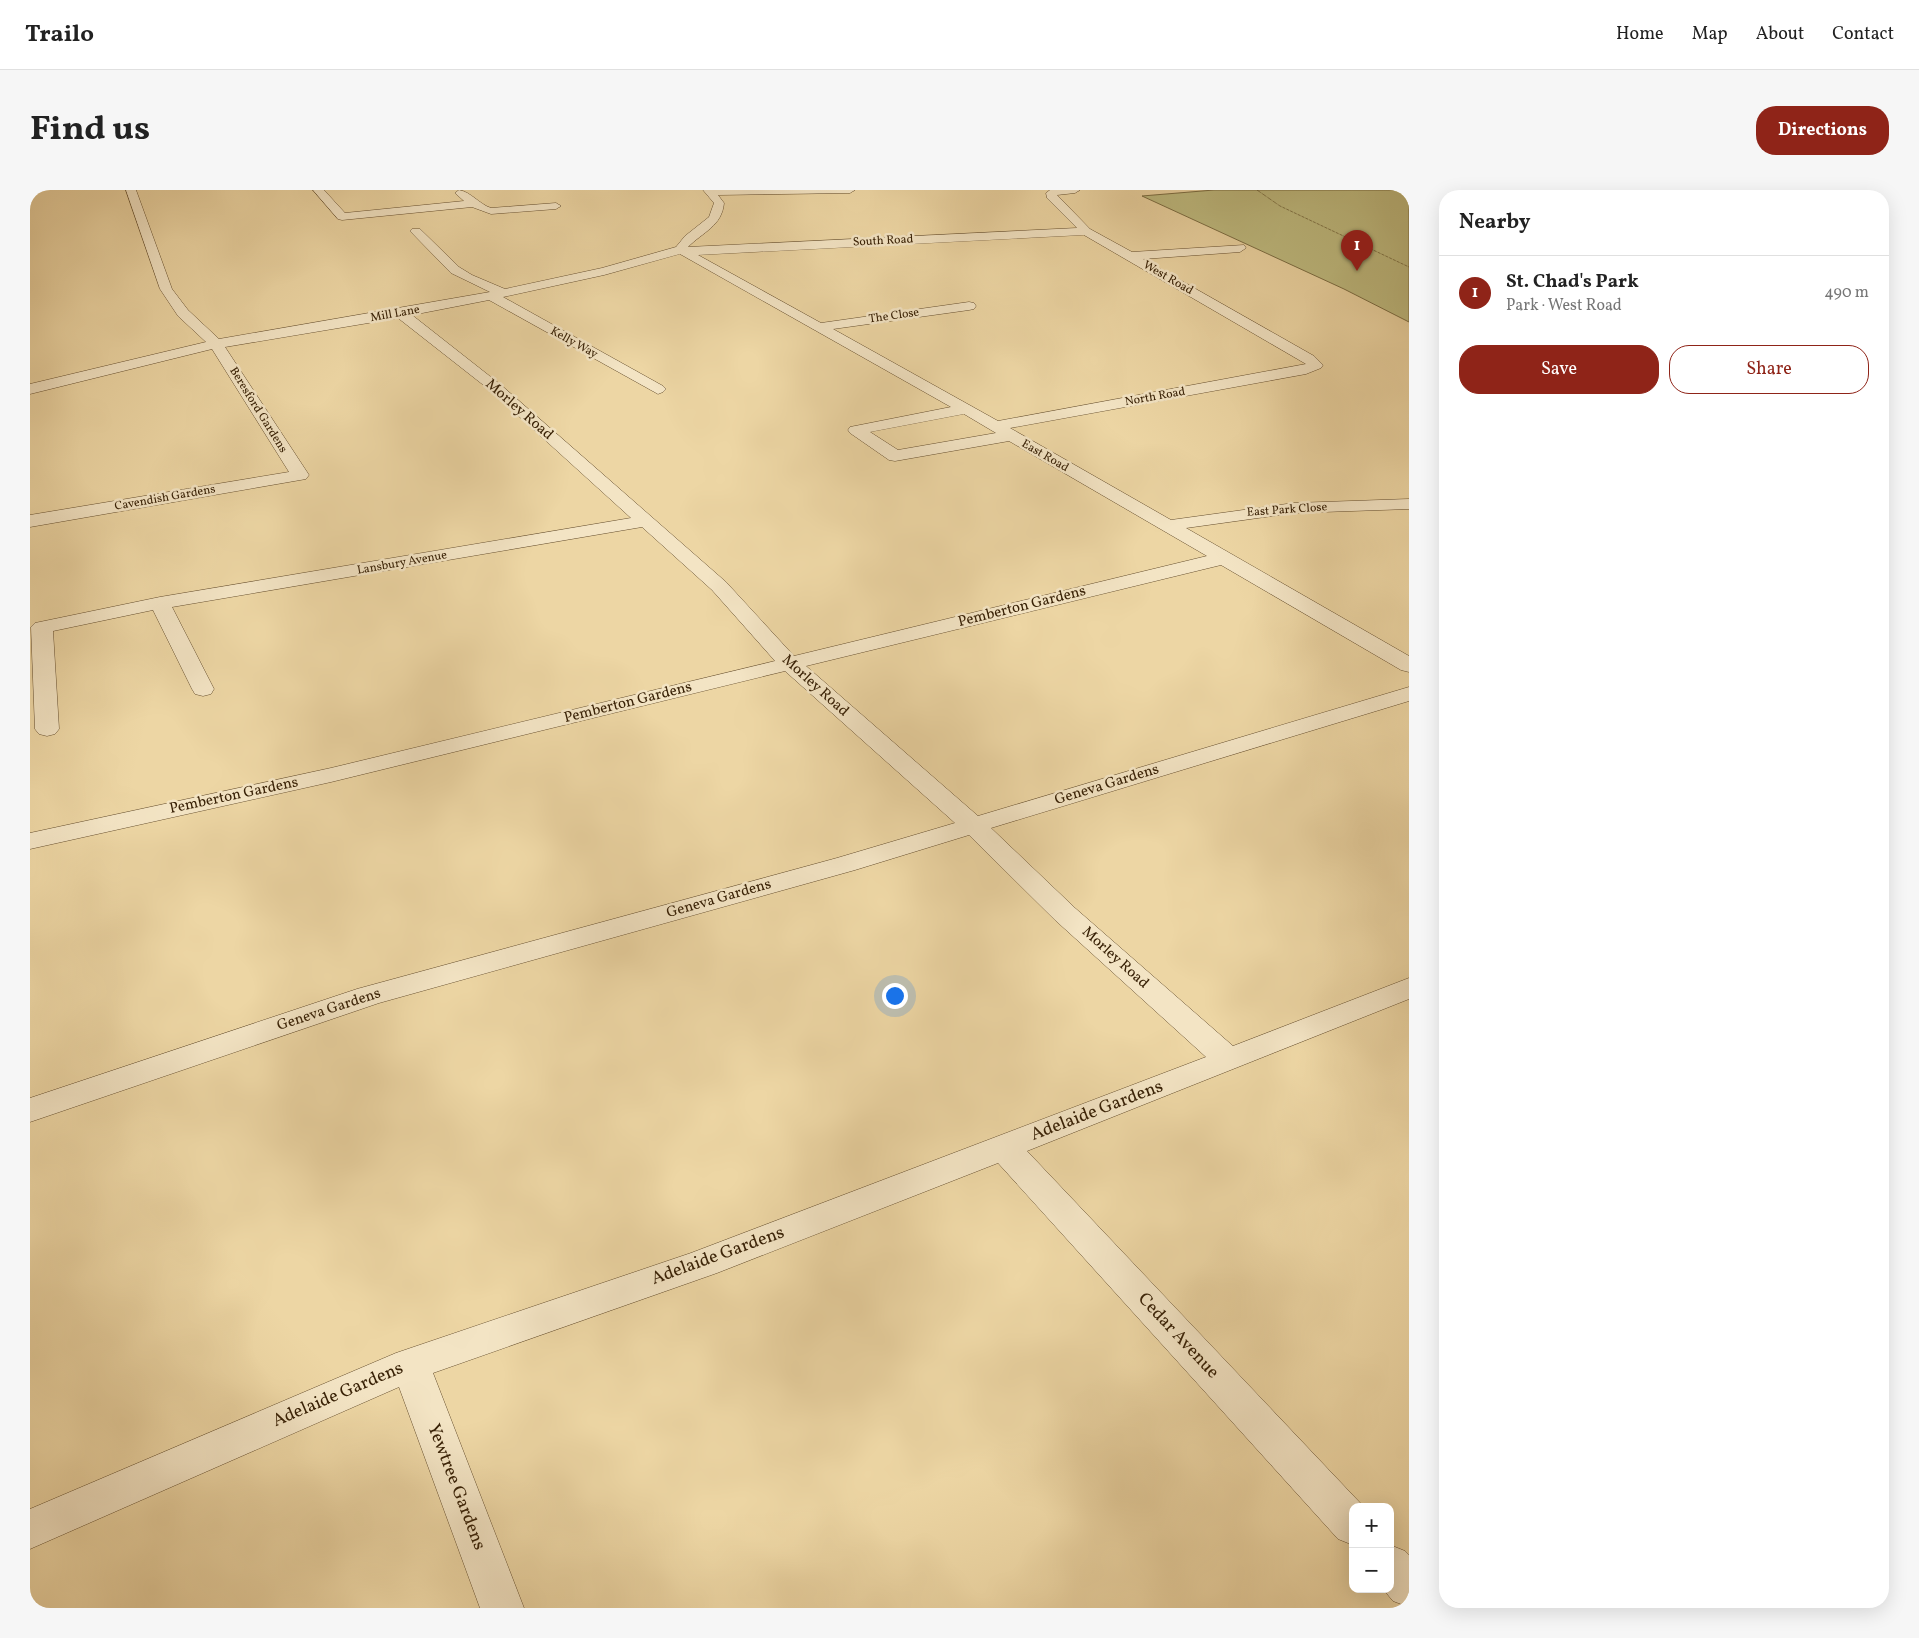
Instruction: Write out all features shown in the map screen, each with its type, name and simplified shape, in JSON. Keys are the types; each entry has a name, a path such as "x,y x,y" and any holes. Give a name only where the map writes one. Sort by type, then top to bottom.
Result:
{"street":[{"name":"Beresford Gardens","path":"131,190 166,289 183,313 216,344 300,476"},
{"path":"318,190 342,218 476,206 501,211 556,206"},
{"path":"457,190 476,206"},
{"path":"709,191 850,190"},
{"name":"West Road","path":"1075,190 1045,192 1086,231 1309,359 1316,365"},
{"name":"Mill Lane","path":"30,389 216,344 400,313 497,294 604,270 680,250 682,245 707,227 718,211 719,203 709,191"},
{"name":"Kelly Way","path":"416,231 454,270 658,390"},
{"name":"South Road","path":"680,250 699,251 1086,231"},
{"path":"1130,256 1240,248"},
{"name":"East Road","path":"680,250 707,263 966,409 1009,436 1225,558 1409,666"},
{"name":"The Close","path":"819,327 969,306"},
{"name":"Morley Road","path":"400,313 496,388 718,586 789,663 973,825 1065,914 1230,1060"},
{"name":"North Road","path":"994,426 1306,370 1316,365"},
{"path":"966,409 856,430 895,456 1009,436"},
{"name":"Cavendish Gardens","path":"30,521 300,476"},
{"name":"East Park Close","path":"1166,526 1294,508 1409,504"},
{"name":"Lansbury Avenue","path":"47,729 42,626 160,603 644,521"},
{"name":"Pemberton Gardens","path":"30,841 331,775 1225,558"},
{"path":"160,603 203,689"},
{"name":"Geneva Gardens","path":"30,1110 368,996 846,864 1409,694"},
{"name":"Adelaide Gardens","path":"30,1528 410,1365 704,1263 1230,1060 1409,988"},
{"name":"Cedar Avenue","path":"1003,1147 1349,1521"},
{"name":"Yewtree Gardens","path":"410,1365 502,1608"},
{"path":"1394,1570 1409,1586"}],"path":[{"path":"1257,190 1280,206 1409,267"}],"shaded area":[{"path":"1214,190 1409,190 1409,322 1344,289 1142,196"}],"place":[{"name":"St. Chad's Park","path":"1357,271"}]}
